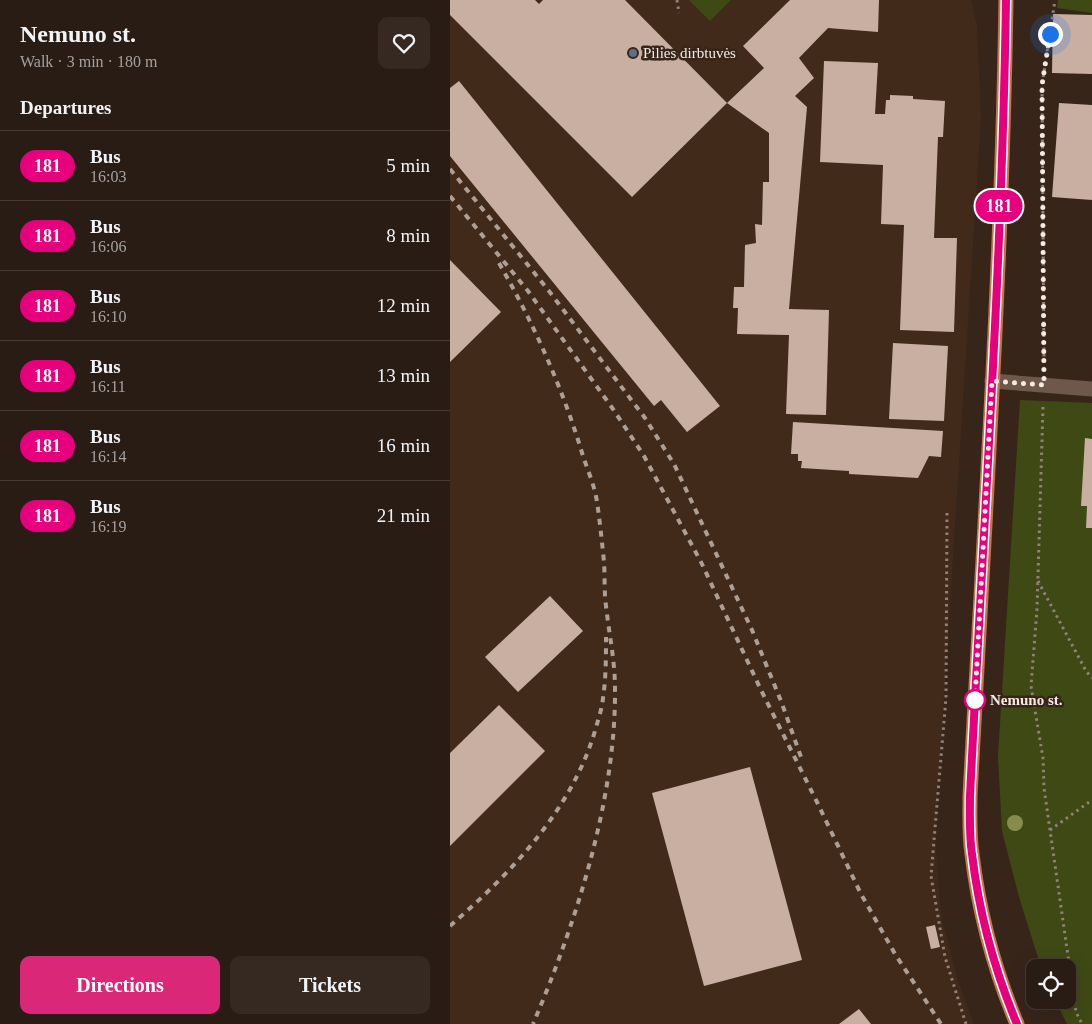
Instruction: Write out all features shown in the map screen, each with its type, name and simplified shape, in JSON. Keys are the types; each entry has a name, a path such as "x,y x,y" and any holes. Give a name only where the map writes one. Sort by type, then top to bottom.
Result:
{"main road":[{"path":"1006,0 1005,83 992,381 970,796 971,842 980,907 992,956 1017,1024"}],"street":[{"path":"992,381 1092,389"}],"path":[{"path":"677,0 679,13"},
{"path":"1055,0 1042,85 1044,385 1037,610 1031,686 1043,758 1044,788 1076,1012 1082,1024"},
{"path":"948,513 946,698 931,876 945,957 966,1024"},
{"path":"1038,580 1086,671 1092,678"},
{"path":"1050,830 1092,800"}],"shaded area":[{"path":"450,0 971,0 977,27 981,118 935,838 941,916 959,984 974,1024 450,1024"}],"green space":[{"path":"689,0 731,0 710,21"},
{"path":"1058,0 1092,0 1092,13 1057,8"},
{"path":"1020,400 1092,403 1092,1024 1067,1024 1060,1009 1076,1009 1076,959 1038,959 1019,897 1002,831 998,756"}],"building":[{"path":"450,0 535,0 539,4 543,0 625,0 727,103 632,197 450,15"},
{"path":"790,0 879,0 878,32 828,28 799,58 814,78 795,96 807,107 789,309 829,310 826,415 786,414 789,335 737,334 738,308 733,308 734,287 744,287 745,245 756,243 755,224 762,225 763,182 769,182 769,133 727,103 764,68 743,46"},
{"path":"1053,14 1092,15 1092,74 1052,73"},
{"path":"824,61 878,63 875,114 885,114 886,100 890,100 890,95 913,96 913,99 945,101 943,137 938,137 934,238 957,238 954,332 900,330 904,225 881,224 883,165 820,162"},
{"path":"459,81 720,406 687,432 661,400 654,406 450,156 450,88"},
{"path":"1059,103 1092,105 1092,200 1052,197"},
{"path":"450,260 501,312 450,362"},
{"path":"893,343 948,346 944,421 889,419"},
{"path":"793,422 943,431 941,457 929,456 918,478 849,474 849,471 801,468 802,461 798,461 798,454 791,454"},
{"path":"1085,438 1092,439 1092,528 1086,528 1087,506 1081,506"},
{"path":"550,596 583,631 518,692 485,657"},
{"path":"499,705 545,751 450,846 450,753"},
{"path":"750,767 802,960 704,986 652,793"},
{"path":"935,925 940,947 931,949 926,927"},
{"path":"859,1009 871,1024 839,1024"}],"railway":[{"path":"450,169 549,291 645,418 674,464 752,630 801,757"},
{"path":"450,196 528,291 613,409 644,456 701,562 761,690 861,894 895,954 941,1024"},
{"path":"499,263 547,357 595,491 602,540 605,600 615,678 614,731 601,817 578,903 564,945 533,1024"},
{"path":"450,926 473,906 516,862 555,814 571,788 584,760 601,710 605,683 606,637"}],"bus line":[{"name":"181","path":"1006,0 1005,83 970,796 971,852 980,907 992,956 1017,1024"}],"place":[{"name":"Pilies dirbtuvės","path":"633,53"},
{"name":"Nemuno st.","path":"975,700"}],"route":[{"path":"975,700 992,381 1044,385 1042,85 1050,34"}]}
